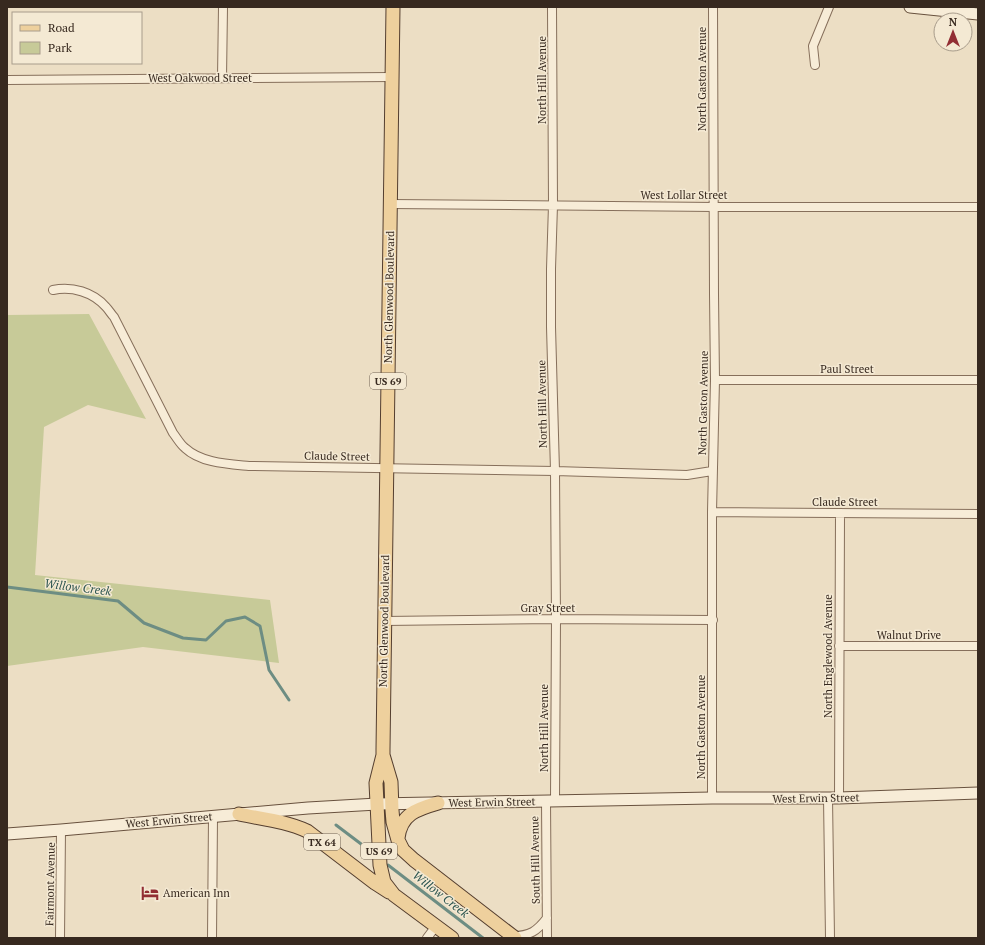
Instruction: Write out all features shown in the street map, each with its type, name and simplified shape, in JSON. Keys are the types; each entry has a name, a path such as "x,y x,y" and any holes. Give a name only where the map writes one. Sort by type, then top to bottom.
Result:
{"main road":[{"name":"North Glenwood Boulevard","path":"377,804 376,783 383,755 393,7"},
{"path":"910,7 978,14"},
{"name":"North Glenwood Boulevard","path":"383,755 391,782 392,803"},
{"name":"West Erwin Street","path":"7,834 308,808 392,803 712,798 834,798 978,792"},
{"name":"US 69","path":"392,803 393,822 398,840 406,854 514,937"},
{"path":"398,840 400,826 408,816 419,808 438,803"},
{"name":"US 69","path":"377,804 381,869 384,882 394,895 452,938"},
{"name":"TX 64","path":"239,814 298,826 307,831 375,883 394,895"}],"street":[{"path":"222,78 223,7"},
{"name":"North Hill Avenue","path":"551,801 556,619 555,471 551,327 553,205 552,7"},
{"name":"North Gaston Avenue","path":"712,798 712,471 715,380 714,7"},
{"path":"815,65 813,46 829,7"},
{"name":"West Oakwood Street","path":"7,80 392,77"},
{"name":"West Lollar Street","path":"390,204 714,207 978,207"},
{"name":"Claude Street","path":"53,290 71,289 84,291 96,297 106,306 114,317 173,433 186,448 199,456 214,462 249,466 555,471 687,475 712,471"},
{"name":"Paul Street","path":"715,380 978,380"},
{"name":"Claude Street","path":"712,512 978,514"},
{"name":"North Englewood Avenue","path":"830,938 839,646 840,513"},
{"name":"Gray Street","path":"384,622 556,619 712,620"},
{"name":"Walnut Drive","path":"839,646 978,646"},
{"name":"South Hill Avenue","path":"547,938 551,801"},
{"path":"212,938 213,816"},
{"name":"Fairmont Avenue","path":"60,938 62,830"},
{"name":"South Hill Avenue","path":"514,937 528,935 537,929 547,918"},
{"path":"427,938 436,926"}],"green space":[{"path":"89,314 146,419 88,405 44,427 35,575 270,600 279,663 143,647 7,666 7,315"}],"waterway":[{"name":"Willow Creek","path":"7,587 118,601 144,623 183,638 206,640 226,621 245,617 260,626 269,670 289,700"},
{"name":"Willow Creek","path":"336,825 373,853"},
{"name":"Willow Creek","path":"388,865 483,938"}],"place":[{"name":"American Inn","path":"150,893"}]}
